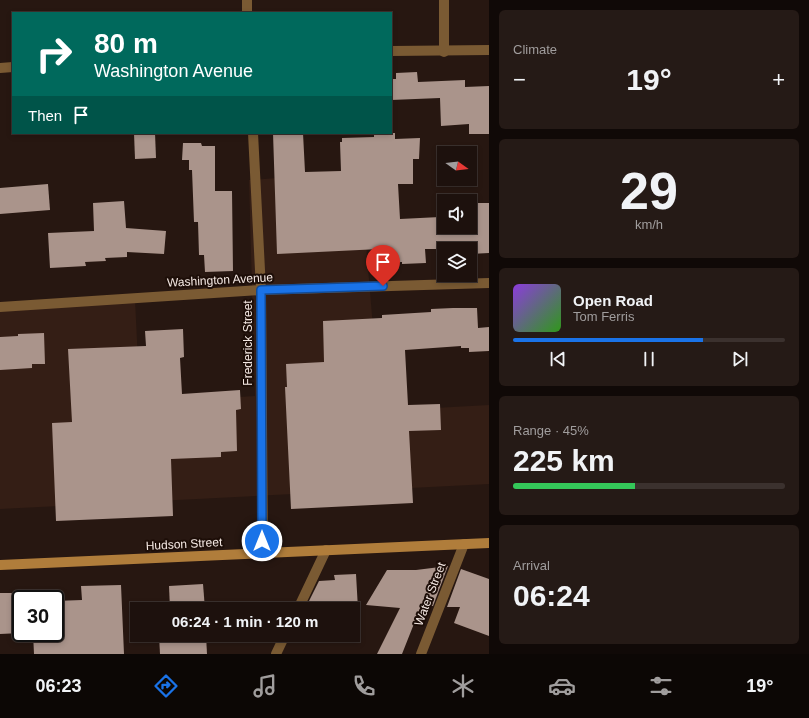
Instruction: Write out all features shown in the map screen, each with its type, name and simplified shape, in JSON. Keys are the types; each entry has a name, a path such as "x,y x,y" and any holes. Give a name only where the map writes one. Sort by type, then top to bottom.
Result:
{"main road":[{"name":"Hudson Street","path":"0,565 489,543"}],"street":[{"path":"247,0 247,12"},
{"path":"444,0 444,52"},
{"path":"392,51 444,52 489,50"},
{"path":"0,68 12,67"},
{"name":"Frederick Street","path":"254,134 261,290 263,553"},
{"name":"Washington Avenue","path":"0,307 261,290 489,283"},
{"name":"Water Street","path":"421,654 464,544"},
{"path":"301,602 326,550"},
{"path":"276,654 282,642"}],"shaded area":[{"path":"360,172 380,411 489,405 489,484 0,509 0,306 135,299 140,403 255,396 249,180"}],"building":[{"path":"417,72 418,82 465,80 465,87 489,86 489,134 469,134 469,124 441,126 440,98 392,100 392,79 396,79 396,73"},
{"path":"395,133 395,139 420,138 419,159 413,159 413,184 398,184 400,219 437,217 437,234 477,234 477,203 489,203 489,253 477,254 477,242 437,242 437,249 425,249 426,263 402,264 402,262 381,263 380,249 277,254 273,134 303,134 305,172 341,171 340,142 342,142 342,138 374,137 374,134"},
{"path":"134,134 155,134 156,158 135,159"},
{"path":"183,143 201,143 202,146 215,146 215,191 232,191 233,271 205,272 204,255 199,255 198,222 194,222 192,170 189,170 189,160 182,160"},
{"path":"48,184 50,210 0,214 0,188"},
{"path":"124,201 126,228 166,231 164,254 127,252 127,257 105,258 106,261 85,262 86,266 50,268 48,233 94,231 93,203"},
{"path":"477,308 478,328 489,327 489,351 469,352 469,348 461,348 461,346 405,350 408,405 440,404 441,430 409,431 413,503 291,509 285,387 287,387 286,364 324,362 323,321 382,318 382,315 431,312 431,309"},
{"path":"183,329 184,357 180,358 182,394 240,390 241,409 236,410 237,451 221,452 221,457 171,459 173,516 56,521 52,423 72,422 68,349 146,346 145,331"},
{"path":"44,333 45,364 32,364 32,368 0,370 0,337 18,336 18,334"},
{"path":"448,566 433,606 421,606 402,654 377,654 400,608 366,605 387,570 416,570"},
{"path":"461,569 489,579 489,636 454,623 460,607 447,607"},
{"path":"356,574 358,602 308,602 319,581 335,580 334,575"},
{"path":"203,584 204,602 170,602 169,586"},
{"path":"121,585 124,654 34,654 33,642 64,642 64,601 82,600 81,586"},
{"path":"0,593 12,593 12,633 0,634"},
{"path":"159,642 206,642 207,654 160,654"}],"route":[{"path":"262,541 261,290 383,286"}]}
